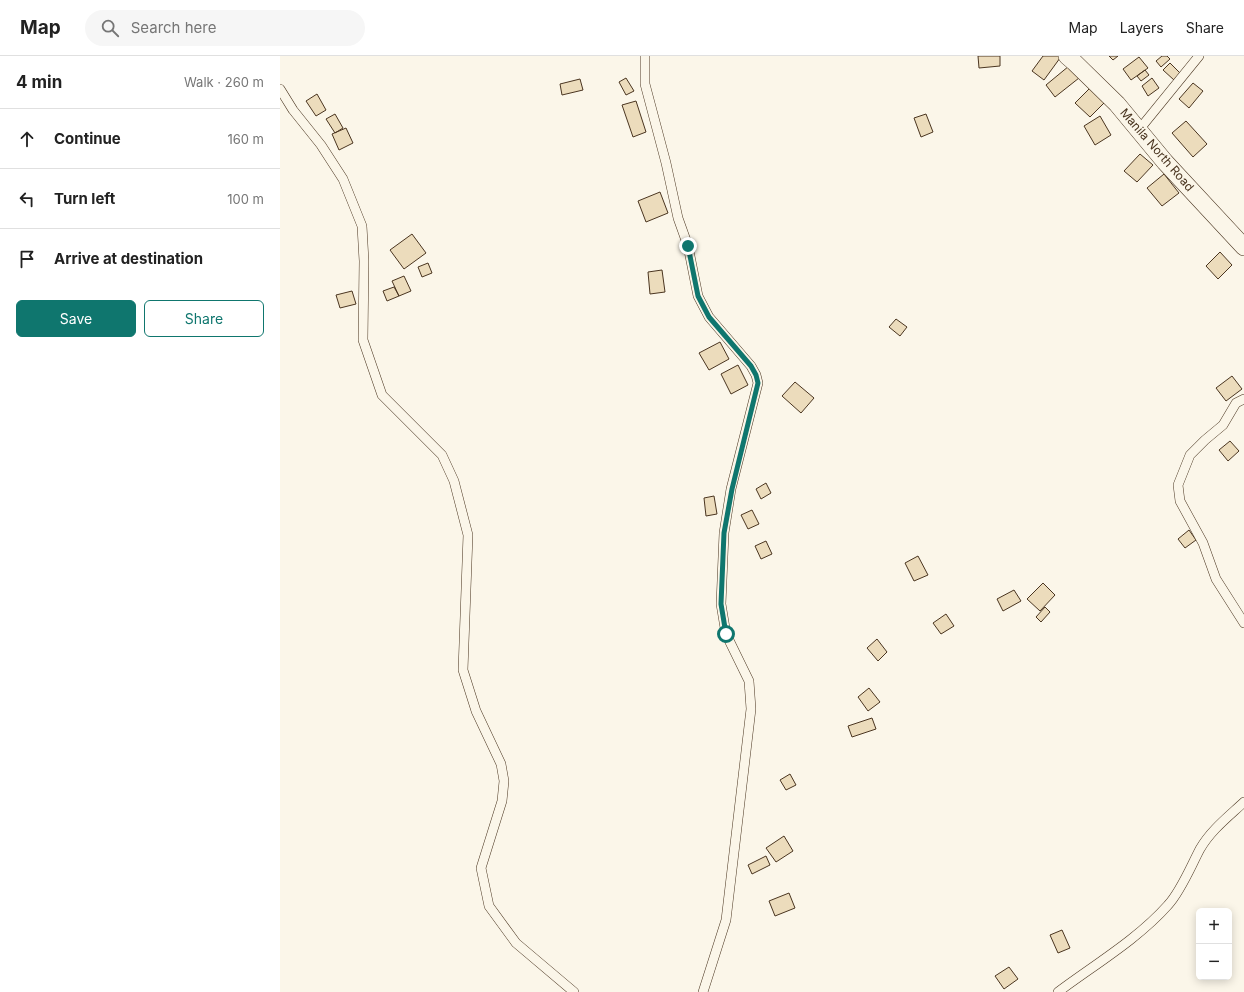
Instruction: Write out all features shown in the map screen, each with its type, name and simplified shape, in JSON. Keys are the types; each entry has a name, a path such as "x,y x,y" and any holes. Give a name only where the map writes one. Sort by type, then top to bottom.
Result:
{"highway":[{"name":"Manila North Road","path":"1067,56 1117,104 1165,162 1244,247"}],"street":[{"path":"645,56 646,84 678,218 688,246 698,296 709,317 751,366 758,383 732,489 724,533 721,604 726,634 749,681 751,709 726,920 703,992"},
{"path":"1138,131 1199,56"},
{"path":"280,88 293,110 321,145 343,179 362,226 364,261 364,340 382,395 442,455 454,481 468,535 463,670 476,711 501,764 504,781 502,801 481,868 489,906 516,943 574,992"},
{"path":"1244,399 1236,403 1223,425 1190,455 1178,485 1180,501 1203,544 1216,579 1244,623"},
{"path":"1058,992 1145,929 1170,904 1201,848 1213,831 1244,802"}],"building":[{"path":"978,56 1000,56 1000,66 979,68"},
{"path":"1043,56 1058,56 1060,58 1044,80 1032,71"},
{"path":"1109,56 1118,56 1113,60"},
{"path":"1162,56 1167,56 1170,59 1161,67 1156,61"},
{"path":"1139,57 1148,68 1131,80 1123,69"},
{"path":"1170,63 1180,73 1174,80 1163,70"},
{"path":"1069,66 1079,78 1055,97 1046,85"},
{"path":"1145,70 1149,75 1141,81 1137,76"},
{"path":"626,78 634,91 626,95 619,82"},
{"path":"1152,78 1159,88 1148,96 1142,86"},
{"path":"580,79 583,90 562,95 560,84"},
{"path":"1193,83 1203,91 1189,108 1179,99"},
{"path":"1090,88 1105,102 1090,117 1075,103"},
{"path":"317,94 326,110 316,116 306,101"},
{"path":"636,101 646,132 633,137 622,105"},
{"path":"335,114 343,128 335,133 326,119"},
{"path":"926,114 933,132 921,137 914,118"},
{"path":"1100,116 1111,135 1095,145 1084,126"},
{"path":"1186,121 1207,144 1193,157 1172,133"},
{"path":"346,128 353,143 339,150 332,134"},
{"path":"1140,154 1153,165 1137,182 1124,171"},
{"path":"1164,174 1179,193 1162,206 1147,188"},
{"path":"660,192 668,213 646,222 638,201"},
{"path":"412,234 426,253 404,269 390,250"},
{"path":"1220,252 1232,265 1218,279 1206,266"},
{"path":"428,263 432,273 422,277 418,267"},
{"path":"662,270 665,292 650,294 648,272"},
{"path":"404,276 411,291 399,296 392,281"},
{"path":"394,287 399,296 387,301 383,291"},
{"path":"352,291 356,304 340,308 336,295"},
{"path":"896,319 907,327 900,336 889,327"},
{"path":"720,342 729,359 709,370 699,353"},
{"path":"738,365 748,385 731,394 721,374"},
{"path":"1232,376 1242,389 1226,401 1216,388"},
{"path":"795,382 814,398 801,413 782,396"},
{"path":"1230,441 1239,451 1228,461 1219,450"},
{"path":"766,483 771,493 761,499 756,489"},
{"path":"714,496 717,514 706,516 704,498"},
{"path":"752,510 759,524 748,529 741,515"},
{"path":"1189,530 1196,540 1185,548 1178,539"},
{"path":"766,541 772,554 761,559 755,546"},
{"path":"918,556 928,575 914,581 905,563"},
{"path":"1043,583 1055,595 1040,611 1027,599"},
{"path":"1014,590 1021,601 1003,611 997,599"},
{"path":"1045,607 1050,612 1041,622 1036,617"},
{"path":"946,614 954,626 941,634 933,623"},
{"path":"877,639 887,652 878,661 867,648"},
{"path":"869,688 880,702 868,711 858,697"},
{"path":"872,718 876,729 852,737 848,726"},
{"path":"790,774 796,785 786,790 780,780"},
{"path":"784,836 793,851 776,862 766,848"},
{"path":"766,856 770,865 752,874 748,865"},
{"path":"789,893 795,908 775,916 769,901"},
{"path":"1062,930 1070,948 1058,953 1050,935"},
{"path":"1009,967 1018,979 1004,989 995,976"}],"route":[{"path":"688,246 698,296 709,317 751,366 758,383 732,489 724,533 721,604 726,634"}]}
